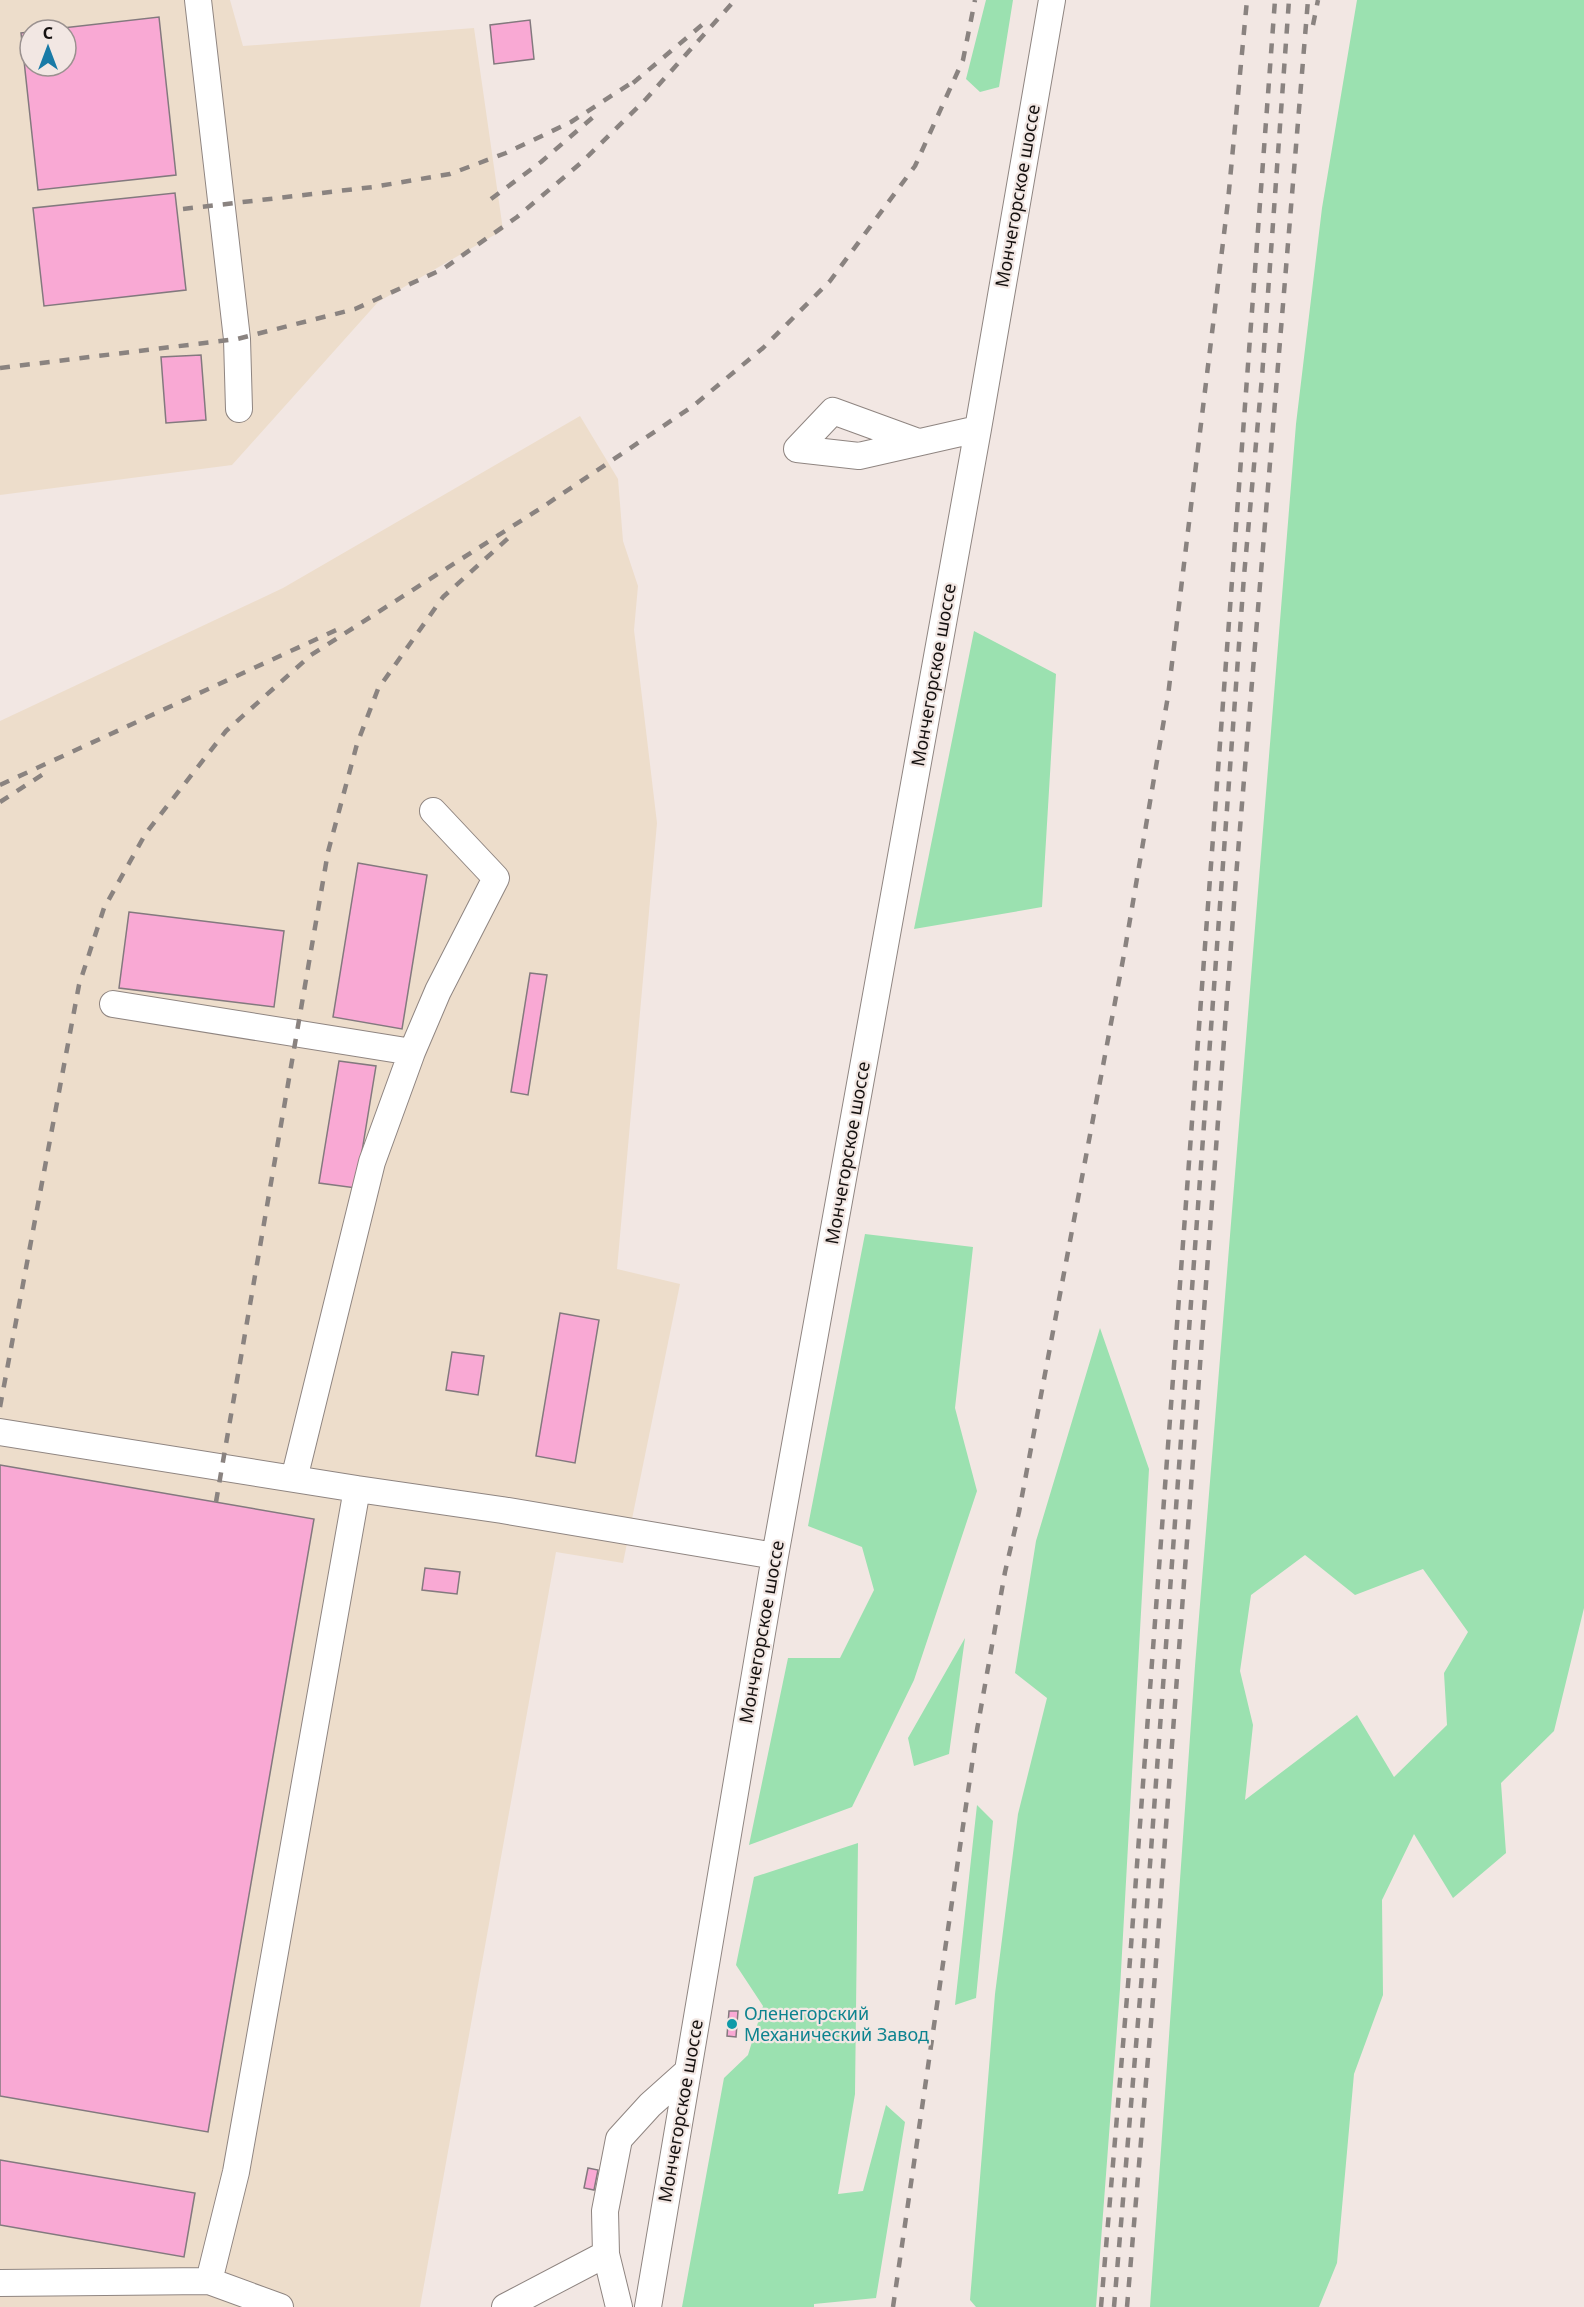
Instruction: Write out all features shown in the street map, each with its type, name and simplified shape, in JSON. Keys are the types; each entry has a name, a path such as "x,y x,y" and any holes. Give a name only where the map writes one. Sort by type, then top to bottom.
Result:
{"street":[{"path":"198,0 237,339 239,410"},
{"name":"Мончегорское шоссе","path":"648,2307 775,1556 978,429 1052,0"},
{"path":"918,442 978,429"},
{"path":"294,1479 372,1162 412,1052 438,991 496,878 433,811"},
{"path":"113,1004 412,1052"},
{"path":"0,1432 502,1510 775,1556"},
{"path":"209,2281 236,2172 357,1489"},
{"path":"619,2307 606,2254 605,2211 619,2139 688,2071"},
{"path":"505,2307 606,2254"},
{"path":"0,2283 209,2281 280,2307"}],"shaded area":[{"path":"0,0 230,0 243,46 474,28 503,230 378,302 232,465 0,495"},
{"path":"580,416 618,479 623,541 638,586 634,630 657,823 617,1269 680,1284 623,1563 556,1552 420,2307 0,2307 0,721 283,588"}],"green space":[{"path":"986,0 1013,0 999,87 980,92 966,79"},
{"path":"1357,0 1584,0 1584,1608 1554,1731 1501,1783 1506,1853 1453,1898 1414,1834 1382,1900 1383,1995 1354,2074 1337,2263 1319,2307 1150,2307 1195,1666 1296,424 1322,208","holes":["1305,1555 1355,1595 1423,1569 1468,1632 1444,1673 1447,1725 1394,1777 1357,1715 1245,1800 1253,1725 1240,1671 1251,1595"]},
{"path":"974,631 1056,674 1042,907 914,929"},
{"path":"865,1234 973,1247 955,1408 977,1491 914,1680 852,1807 749,1845 788,1658 840,1658 874,1590 862,1547 808,1526"},
{"path":"1100,1328 1149,1469 1120,1989 1096,2307 976,2307 970,2300 995,1994 1018,1814 1047,1698 1015,1673 1036,1541"},
{"path":"965,1638 949,1754 914,1766 908,1738"},
{"path":"977,1805 993,1821 976,1998 955,2005"},
{"path":"858,1843 855,2094 838,2194 863,2191 886,2105 905,2122 876,2298 814,2304 814,2307 682,2307 724,2078 748,2055 763,2006 736,1965 754,1877"}],"building":[{"path":"159,17 176,175 38,190 26,78 78,78 78,26"},
{"path":"530,20 534,59 494,64 490,25"},
{"path":"175,193 186,290 44,306 33,208"},
{"path":"201,355 206,420 166,423 161,357"},
{"path":"358,863 427,875 402,1029 333,1017"},
{"path":"129,912 284,931 274,1007 119,988"},
{"path":"530,973 547,975 528,1095 511,1092"},
{"path":"339,1061 376,1066 356,1188 319,1183"},
{"path":"560,1313 599,1320 575,1463 536,1456"},
{"path":"452,1352 484,1356 478,1395 446,1390"},
{"path":"0,1465 314,1519 208,2132 0,2096"},
{"path":"425,1568 460,1572 457,1594 422,1590"},
{"name":"Оленегорский Механический Завод","path":"729,2011 738,2011 736,2037 727,2036"},
{"path":"0,2160 195,2193 184,2257 0,2225"},
{"path":"588,2168 598,2170 594,2190 584,2188"}],"railway":[{"path":"0,368 237,339 355,309 443,269 517,217 582,162 646,99 735,0"},
{"path":"0,1407 79,985 104,908 146,833 226,731 311,655 541,508 693,406 763,348 830,281 915,166 963,60 975,0"},
{"path":"893,2307 977,1730 1005,1572 1019,1512 1125,949 1168,696 1228,201 1247,0"},
{"path":"1101,2307 1129,1973 1275,0"},
{"path":"1114,2307 1142,1974 1244,576 1262,377 1289,0"},
{"path":"1127,2307 1155,1975 1236,877 1308,0"},
{"path":"1313,25 1318,0"},
{"path":"633,83 709,19"},
{"path":"183,209 373,187 450,174 506,153 571,122 639,78"},
{"path":"491,199 541,162 599,112"},
{"path":"216,1502 328,852 357,744 378,689 443,597 515,532"},
{"path":"0,785 345,626"},
{"path":"0,802 48,771"}],"place":[{"name":"Оленегорский Механический Завод","path":"732,2024"}]}
